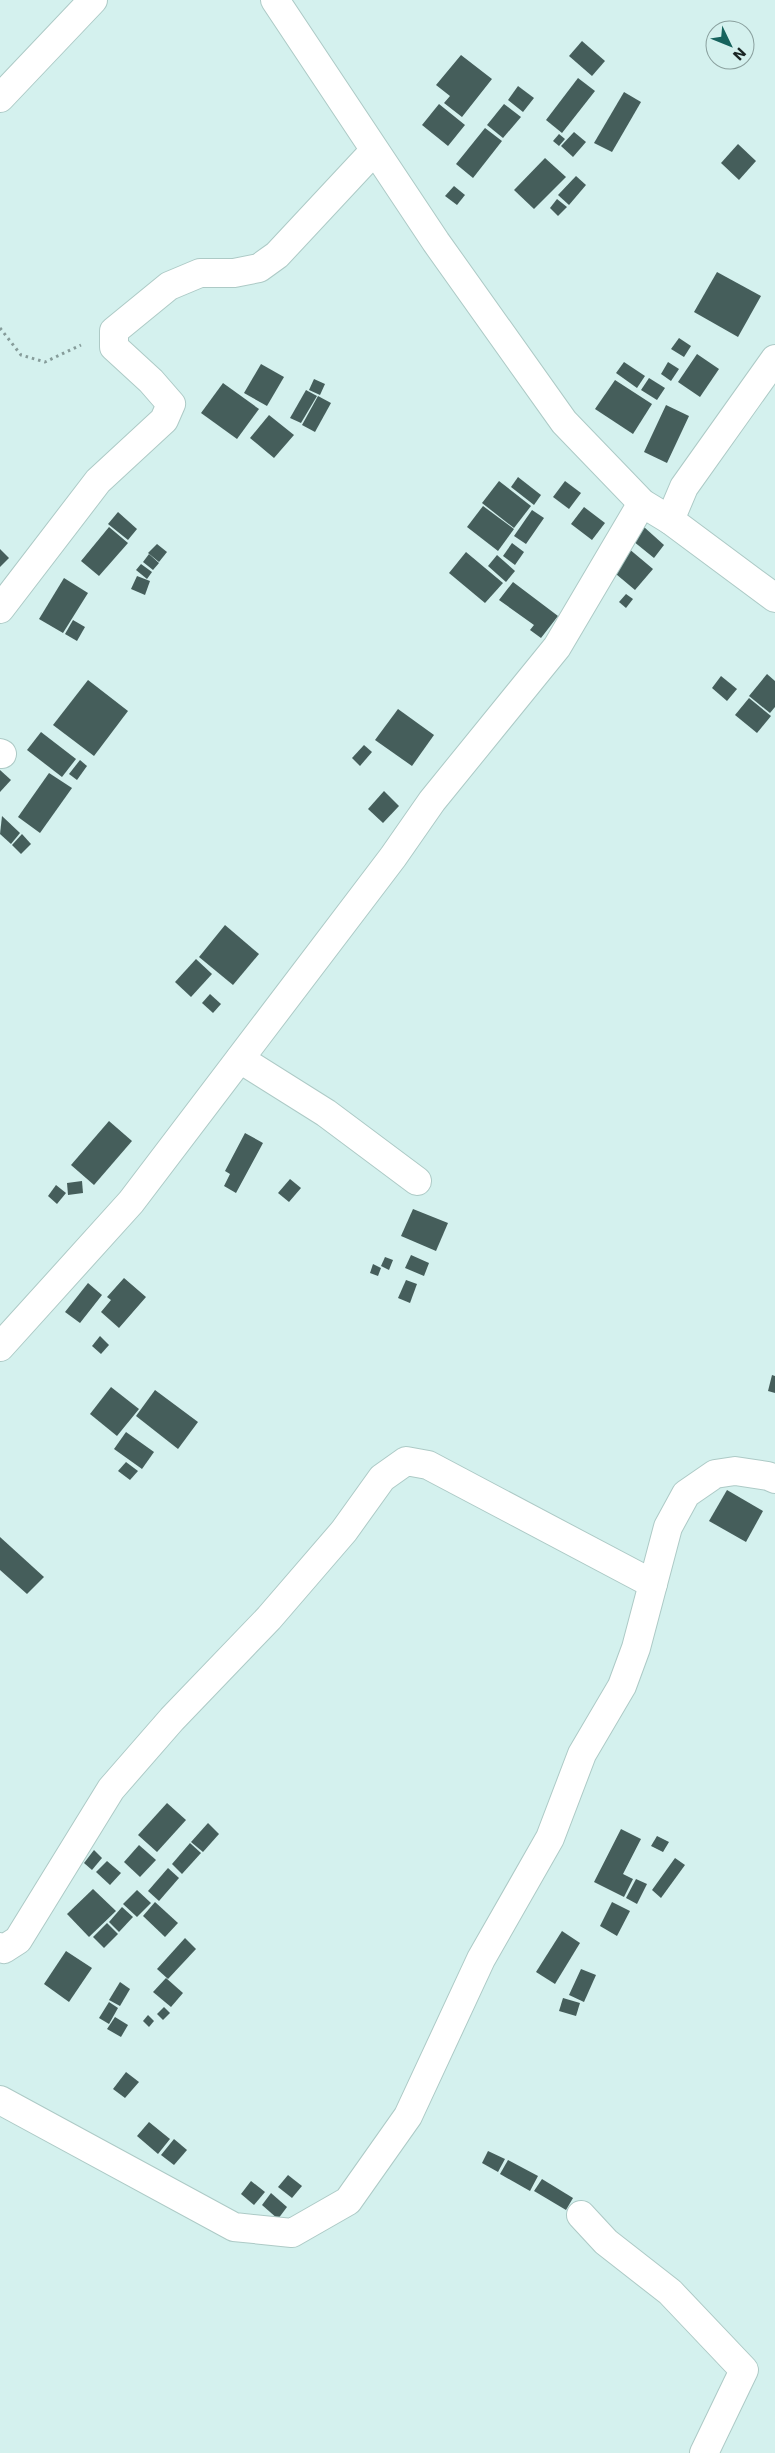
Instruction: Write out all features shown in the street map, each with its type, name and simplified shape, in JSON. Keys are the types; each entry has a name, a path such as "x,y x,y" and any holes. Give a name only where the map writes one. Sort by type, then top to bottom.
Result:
{"street":[{"path":"0,98 93,0"},
{"path":"275,0 441,250 564,422 642,503 670,520 775,598"},
{"path":"0,609 98,481 164,420 171,404 151,381 114,347 114,331 169,286 200,273 234,273 259,268 277,254 374,151"},
{"path":"670,520 684,487 775,359"},
{"path":"0,1347 131,1202 393,858 432,801 556,647 642,503"},
{"path":"240,1059 326,1113 417,1181"},
{"path":"0,1947 4,1949 18,1940 111,1790 172,1719 269,1618 344,1530 382,1478 406,1461 428,1465 653,1584"},
{"path":"0,2100 234,2226 292,2233 348,2201 408,2116 481,1959 550,1838 582,1754 622,1686 636,1648 668,1527 686,1494 715,1474 735,1471 768,1476 775,1479"},
{"path":"581,2215 606,2242 670,2292 744,2370 704,2453"}],"path":[{"path":"0,328 21,355 45,362 114,331"}],"building":[{"path":"582,41 605,61 592,76 569,56"},
{"path":"461,55 492,79 462,117 444,103 450,96 436,85"},
{"path":"578,78 595,91 562,133 546,120"},
{"path":"518,86 534,98 523,112 508,100"},
{"path":"624,92 641,102 612,152 594,143"},
{"path":"439,104 465,125 448,146 422,125"},
{"path":"504,104 521,117 503,138 487,125"},
{"path":"485,128 502,141 473,178 456,164"},
{"path":"574,132 586,142 573,157 561,146"},
{"path":"559,134 565,139 559,146 553,141"},
{"path":"738,144 756,161 739,180 721,163"},
{"path":"545,158 566,177 534,209 514,190"},
{"path":"576,176 586,185 569,205 558,195"},
{"path":"454,186 465,195 457,205 445,196"},
{"path":"557,199 567,207 558,216 550,208"},
{"path":"717,272 761,296 738,337 694,312"},
{"path":"679,338 691,346 684,357 671,349"},
{"path":"697,354 719,369 700,397 678,382"},
{"path":"624,362 645,376 637,388 616,373"},
{"path":"668,362 679,369 671,381 661,374"},
{"path":"261,364 284,377 267,406 244,393"},
{"path":"649,378 665,388 657,400 641,390"},
{"path":"314,379 325,384 320,395 309,390"},
{"path":"615,380 652,404 633,434 595,409"},
{"path":"223,383 259,409 237,439 201,413"},
{"path":"306,390 317,396 301,423 290,418"},
{"path":"318,396 331,403 315,432 302,425"},
{"path":"666,405 689,416 667,463 644,452"},
{"path":"269,415 294,435 274,458 250,438"},
{"path":"518,477 541,495 534,505 511,487"},
{"path":"499,481 531,506 514,528 482,503"},
{"path":"565,481 581,493 569,509 553,497"},
{"path":"483,506 514,529 498,551 467,527"},
{"path":"584,507 605,523 592,540 571,524"},
{"path":"532,510 544,518 526,544 514,536"},
{"path":"118,512 137,529 128,540 108,524"},
{"path":"109,527 128,543 99,576 81,561"},
{"path":"644,527 664,545 654,558 633,541"},
{"path":"512,543 524,552 515,565 503,556"},
{"path":"157,544 167,552 159,562 148,553"},
{"path":"628,548 653,569 635,590 610,569"},
{"path":"0,549 9,558 0,567"},
{"path":"466,552 503,583 485,603 449,573"},
{"path":"149,554 159,563 153,570 143,562"},
{"path":"497,555 515,571 506,582 488,566"},
{"path":"141,564 152,572 147,579 136,570"},
{"path":"137,576 150,581 145,595 131,589"},
{"path":"64,578 88,593 63,633 39,619"},
{"path":"513,582 558,616 541,638 530,630 534,625 499,600"},
{"path":"626,594 633,599 626,608 619,602"},
{"path":"73,620 85,627 77,641 65,634"},
{"path":"767,674 775,681 775,707 770,713 749,696"},
{"path":"721,676 737,689 727,701 712,688"},
{"path":"88,680 128,711 94,756 53,725"},
{"path":"749,698 771,716 757,733 735,715"},
{"path":"398,709 434,735 412,766 375,740"},
{"path":"41,732 76,759 62,777 27,750"},
{"path":"364,745 372,752 360,766 352,758"},
{"path":"80,760 87,766 77,780 69,774"},
{"path":"0,770 11,780 0,792"},
{"path":"49,773 72,788 40,833 18,817"},
{"path":"384,791 399,806 383,823 368,809"},
{"path":"2,816 20,833 11,844 0,834"},
{"path":"22,834 31,844 21,854 12,845"},
{"path":"225,925 259,954 233,985 199,957"},
{"path":"196,959 212,974 191,997 175,982"},
{"path":"210,994 221,1004 213,1013 202,1003"},
{"path":"109,1121 132,1141 94,1185 71,1165"},
{"path":"245,1133 263,1143 236,1193 224,1186 230,1174 225,1171"},
{"path":"290,1179 301,1188 289,1202 278,1193"},
{"path":"82,1181 83,1193 68,1195 67,1183"},
{"path":"56,1185 66,1193 57,1204 48,1196"},
{"path":"413,1209 448,1223 436,1251 401,1236"},
{"path":"411,1255 429,1263 424,1276 405,1268"},
{"path":"385,1257 393,1260 389,1270 381,1266"},
{"path":"373,1264 381,1268 378,1276 370,1273"},
{"path":"124,1278 146,1297 119,1328 101,1312 111,1300 107,1297"},
{"path":"406,1280 417,1284 410,1303 398,1298"},
{"path":"88,1283 102,1295 80,1323 65,1312"},
{"path":"100,1336 109,1345 101,1354 92,1346"},
{"path":"772,1375 775,1376 775,1393 768,1391"},
{"path":"111,1387 139,1409 117,1436 90,1414"},
{"path":"155,1390 198,1422 178,1449 136,1416"},
{"path":"126,1432 154,1452 142,1469 114,1449"},
{"path":"126,1462 138,1471 130,1480 118,1471"},
{"path":"727,1490 763,1511 746,1542 709,1521"},
{"path":"0,1537 44,1577 27,1594 0,1570"},
{"path":"167,1803 186,1820 157,1852 138,1835"},
{"path":"208,1823 219,1834 203,1852 191,1842"},
{"path":"621,1829 641,1839 623,1874 633,1879 624,1897 594,1882"},
{"path":"657,1836 669,1842 663,1852 651,1846"},
{"path":"190,1843 201,1853 182,1874 172,1864"},
{"path":"139,1845 156,1860 140,1877 124,1862"},
{"path":"94,1850 102,1858 92,1870 84,1863"},
{"path":"675,1858 685,1865 661,1898 652,1890"},
{"path":"107,1861 121,1873 110,1885 96,1872"},
{"path":"168,1868 179,1878 159,1901 148,1891"},
{"path":"636,1879 647,1884 637,1904 626,1898"},
{"path":"93,1889 116,1911 89,1937 67,1914"},
{"path":"137,1890 151,1903 137,1917 123,1904"},
{"path":"155,1902 178,1923 165,1937 143,1916"},
{"path":"612,1902 630,1911 617,1936 600,1926"},
{"path":"122,1907 133,1917 119,1932 109,1922"},
{"path":"107,1923 118,1934 104,1948 93,1937"},
{"path":"562,1931 580,1943 555,1984 536,1972"},
{"path":"185,1938 196,1949 168,1979 157,1969"},
{"path":"66,1951 92,1968 69,2002 44,1984"},
{"path":"581,1969 596,1975 584,2002 569,1995"},
{"path":"166,1978 183,1993 171,2007 153,1992"},
{"path":"120,1982 130,1989 120,2006 109,2000"},
{"path":"563,1998 580,2003 576,2016 559,2011"},
{"path":"109,2002 118,2008 109,2024 99,2018"},
{"path":"164,2007 170,2013 163,2020 157,2014"},
{"path":"148,2015 154,2021 149,2027 143,2021"},
{"path":"115,2017 128,2025 121,2037 107,2029"},
{"path":"126,2072 139,2082 125,2098 113,2089"},
{"path":"149,2122 170,2139 158,2154 137,2136"},
{"path":"174,2139 187,2150 174,2165 161,2155"},
{"path":"488,2151 505,2159 498,2172 482,2163"},
{"path":"508,2160 538,2176 530,2191 500,2174"},
{"path":"288,2175 302,2186 292,2198 278,2187"},
{"path":"542,2179 573,2198 566,2210 534,2191"},
{"path":"251,2181 265,2192 254,2205 241,2194"},
{"path":"271,2193 287,2207 278,2219 262,2205"}]}
